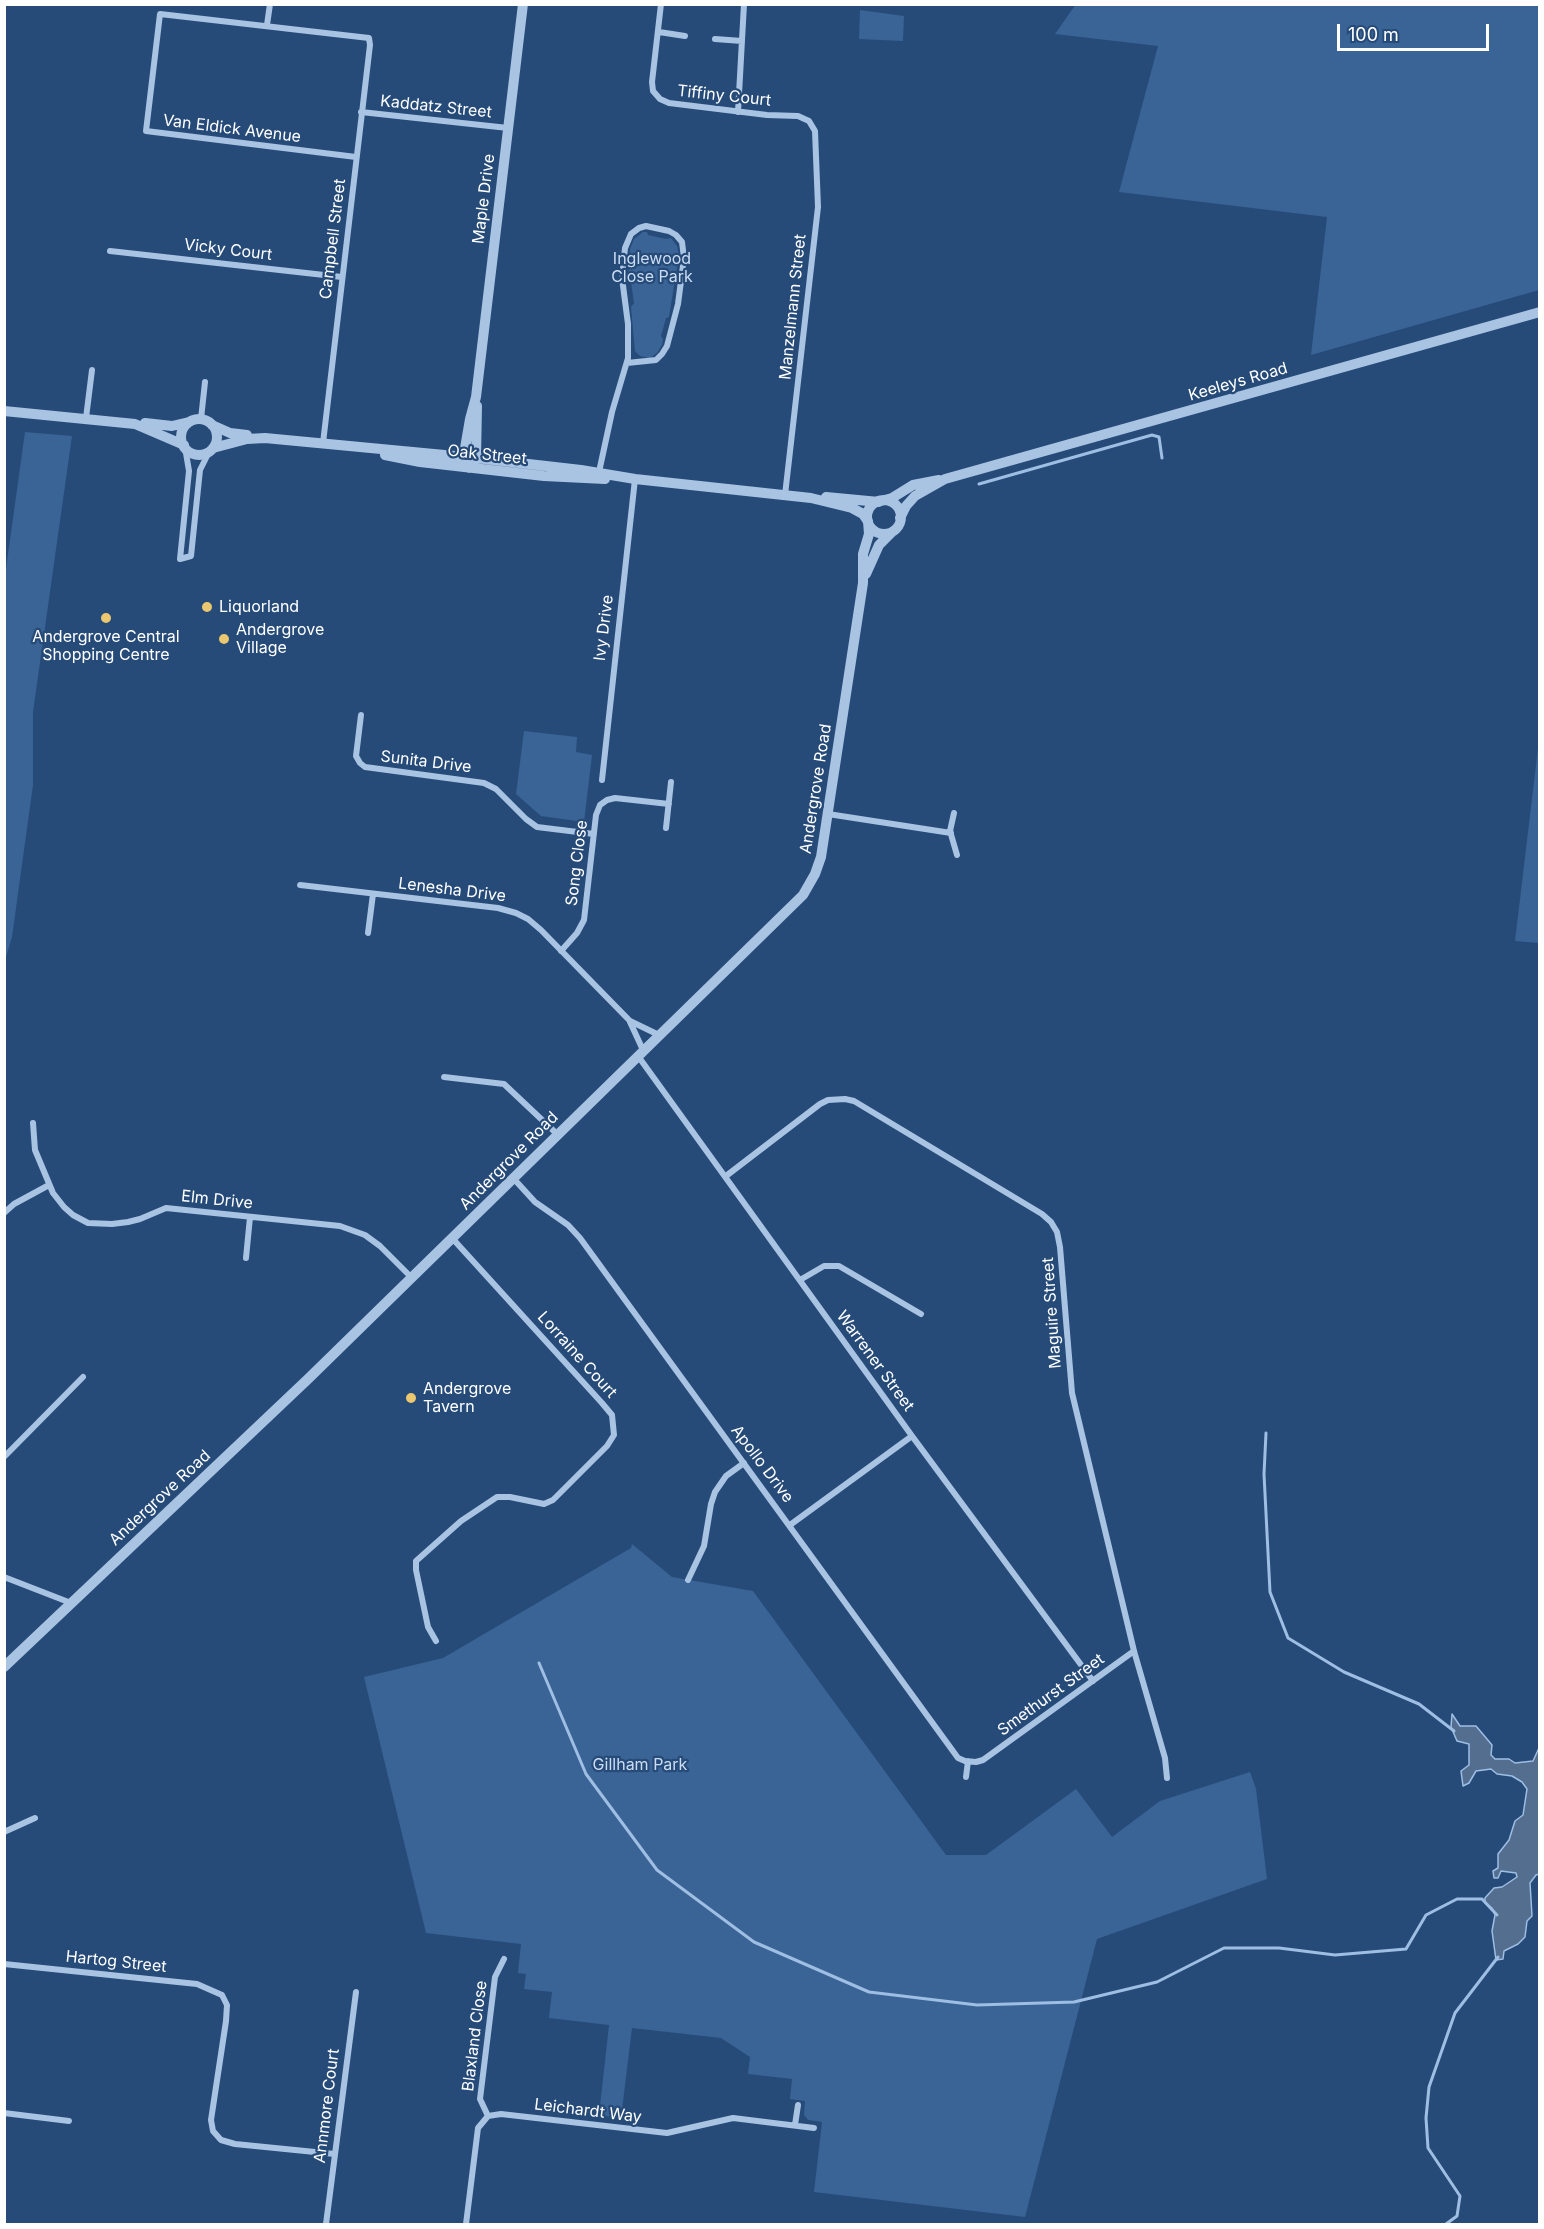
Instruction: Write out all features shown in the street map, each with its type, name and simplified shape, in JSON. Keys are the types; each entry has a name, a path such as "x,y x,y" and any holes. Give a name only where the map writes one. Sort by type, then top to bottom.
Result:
{"street":[{"path":"267,25 270,4"},
{"name":"Maple Drive","path":"476,458 476,397 523,4"},
{"name":"Tiffiny Court","path":"661,4 652,82 657,98 669,104 798,116 811,123"},
{"path":"738,112 744,4"},
{"name":"Van Eldick Avenue","path":"356,157 146,131 160,14 369,38"},
{"path":"659,32 685,36"},
{"name":"Campbell Street","path":"323,443 369,38"},
{"path":"715,39 741,41"},
{"name":"Kaddatz Street","path":"361,112 508,128"},
{"name":"Manzelmann Street","path":"785,495 818,201 816,135 811,123"},
{"path":"599,476 612,412 627,363 628,324 622,278 626,244 633,231 644,226 672,232 682,242 684,258 678,304 667,346 656,360 627,363"},
{"name":"Vicky Court","path":"110,251 342,277"},
{"name":"Keeleys Road","path":"880,501 892,498 913,484 945,479 1539,312"},
{"path":"86,418 92,370"},
{"path":"4,411 172,426 196,420 212,425 217,435 200,470 191,556 180,559 189,471 182,432 196,420 205,382"},
{"name":"Maple Drive","path":"464,456 476,397"},
{"path":"126,422 150,429 197,454 211,449"},
{"name":"Oak Street","path":"212,425 230,433 265,438 464,456 599,476 810,498 855,510 868,521"},
{"name":"Oak Street","path":"211,449 247,439 265,438"},
{"name":"Oak Street","path":"338,445 420,462 470,468 552,477 599,476"},
{"path":"464,456 470,468"},
{"path":"470,468 476,458"},
{"name":"Ivy Drive","path":"602,780 635,479"},
{"name":"Keeleys Road","path":"900,518 912,498 945,479"},
{"name":"Oak Street","path":"810,498 832,496 880,501"},
{"path":"880,501 894,505 899,510 899,525 887,534 873,530 868,521 869,509 880,501"},
{"name":"Andergrove Road","path":"4,1667 308,1379 803,895 819,865 828,814 863,583 863,554 868,538 868,521"},
{"name":"Andergrove Road","path":"863,583 879,545 894,531"},
{"name":"Sunita Drive","path":"361,716 356,756 365,767 484,783 496,789 526,819 537,826 594,834"},
{"path":"666,828 671,782"},
{"name":"Song Close","path":"561,951 577,933 584,920 598,810 609,799 669,804"},
{"path":"954,813 951,833 957,855"},
{"path":"828,814 951,833"},
{"name":"Lenesha Drive","path":"300,885 509,911 533,923 630,1021 659,1035"},
{"path":"368,933 373,894"},
{"name":"Lenesha Drive","path":"630,1021 640,1053"},
{"name":"Warrener Street","path":"640,1053 912,1436 1093,1681"},
{"path":"444,1077 504,1084 557,1134"},
{"name":"Maguire Street","path":"726,1176 820,1104 828,1100 845,1099 854,1101 1042,1214 1051,1222 1057,1232 1060,1247 1072,1393 1134,1651 1165,1758 1167,1778"},
{"name":"Elm Drive","path":"33,1123 34,1147 49,1185 64,1208 88,1223 128,1222 166,1208 339,1226 365,1234 411,1277"},
{"name":"Apollo Drive","path":"514,1179 536,1202 568,1225 580,1238 946,1743 958,1758 968,1761"},
{"path":"4,1213 14,1204 49,1185"},
{"path":"246,1258 250,1217"},
{"name":"Lorraine Court","path":"436,1641 428,1627 416,1570 416,1561 420,1556 461,1521 497,1497 510,1497 544,1504 553,1500 608,1446 614,1434 612,1416 602,1403 452,1238"},
{"path":"800,1280 824,1266 839,1266 921,1314"},
{"path":"4,1457 83,1377"},
{"path":"790,1525 912,1436"},
{"path":"688,1580 704,1546 715,1492 726,1476 744,1463"},
{"path":"4,1577 71,1603"},
{"name":"Smethurst Street","path":"968,1761 983,1760 1134,1651"},
{"path":"966,1776 968,1761"},
{"path":"4,1832 34,1818"},
{"name":"Blaxland Close","path":"488,2116 480,2099 495,1977 504,1959"},
{"name":"Hartog Street","path":"4,1964 197,1984 222,1995 227,2005 226,2021 216,2103 211,2120 213,2131 221,2140 235,2144 335,2154"},
{"name":"Annmore Court","path":"326,2224 356,1992"},
{"path":"795,2125 798,2105"},
{"path":"4,2113 69,2121"},
{"name":"Leichardt Way","path":"488,2116 501,2114 667,2133 733,2118 814,2128"},
{"path":"466,2224 478,2128 488,2116"}],"green space":[{"path":"1076,4 1539,5 1539,290 1311,355 1327,217 1119,192 1158,46 1055,34"},
{"path":"860,10 904,16 903,41 859,39"},
{"name":"Inglewood Close Park","path":"643,232 666,239 671,238 677,246 679,255 669,317 666,318 661,336 662,345 650,358 640,356 635,351 631,307 634,303 631,282 628,279 630,249 634,239"},
{"path":"25,432 72,436 33,712 33,785 12,937 5,960 4,583"},
{"path":"524,731 577,737 576,752 592,755 584,822 541,816 516,794"},
{"path":"1539,740 1540,943 1515,941"},
{"name":"Gillham Park","path":"632,1544 672,1577 753,1591 946,1855 986,1855 1076,1789 1112,1837 1160,1801 1250,1772 1256,1789 1267,1879 1097,1939 1025,2217 814,2192 822,2122 808,2120 804,2115 805,2101 790,2099 792,2079 748,2074 750,2057 721,2038 632,2028 621,2118 599,2115 609,2025 549,2018 552,1992 524,1989 526,1974 518,1973 521,1944 426,1933 364,1677 443,1658 631,1548"}],"shaded area":[{"path":"1452,1714 1460,1726 1476,1726 1492,1745 1491,1755 1495,1759 1509,1759 1515,1763 1533,1761 1539,1748 1539,1874 1530,1883 1532,1916 1527,1921 1525,1937 1518,1944 1504,1951 1503,1959 1496,1960 1492,1931 1495,1915 1492,1908 1485,1903 1485,1898 1494,1888 1502,1887 1517,1877 1516,1873 1501,1871 1498,1878 1494,1878 1493,1871 1498,1868 1498,1854 1509,1840 1515,1821 1523,1815 1527,1789 1522,1782 1512,1776 1497,1774 1491,1769 1476,1771 1469,1783 1463,1786 1461,1771 1469,1765 1469,1744 1457,1741 1451,1727"}],"waterway":[{"path":"979,484 1152,435 1159,437 1162,458"},
{"path":"1266,1433 1264,1474 1270,1592 1288,1638 1344,1672 1419,1704 1454,1731"},
{"path":"539,1663 586,1774 657,1870 754,1942 869,1992 977,2005 1074,2002 1157,1982 1224,1948 1279,1948 1335,1955 1406,1949 1426,1915 1457,1899 1482,1899 1497,1915"},
{"path":"1446,2224 1457,2216 1460,2196 1428,2148 1426,2118 1429,2087 1455,2013 1498,1957"}],"place":[{"name":"Liquorland","path":"207,607"},
{"name":"Andergrove Central Shopping Centre","path":"106,618"},
{"name":"Andergrove Village","path":"224,639"},
{"name":"Andergrove Tavern","path":"411,1398"}]}
